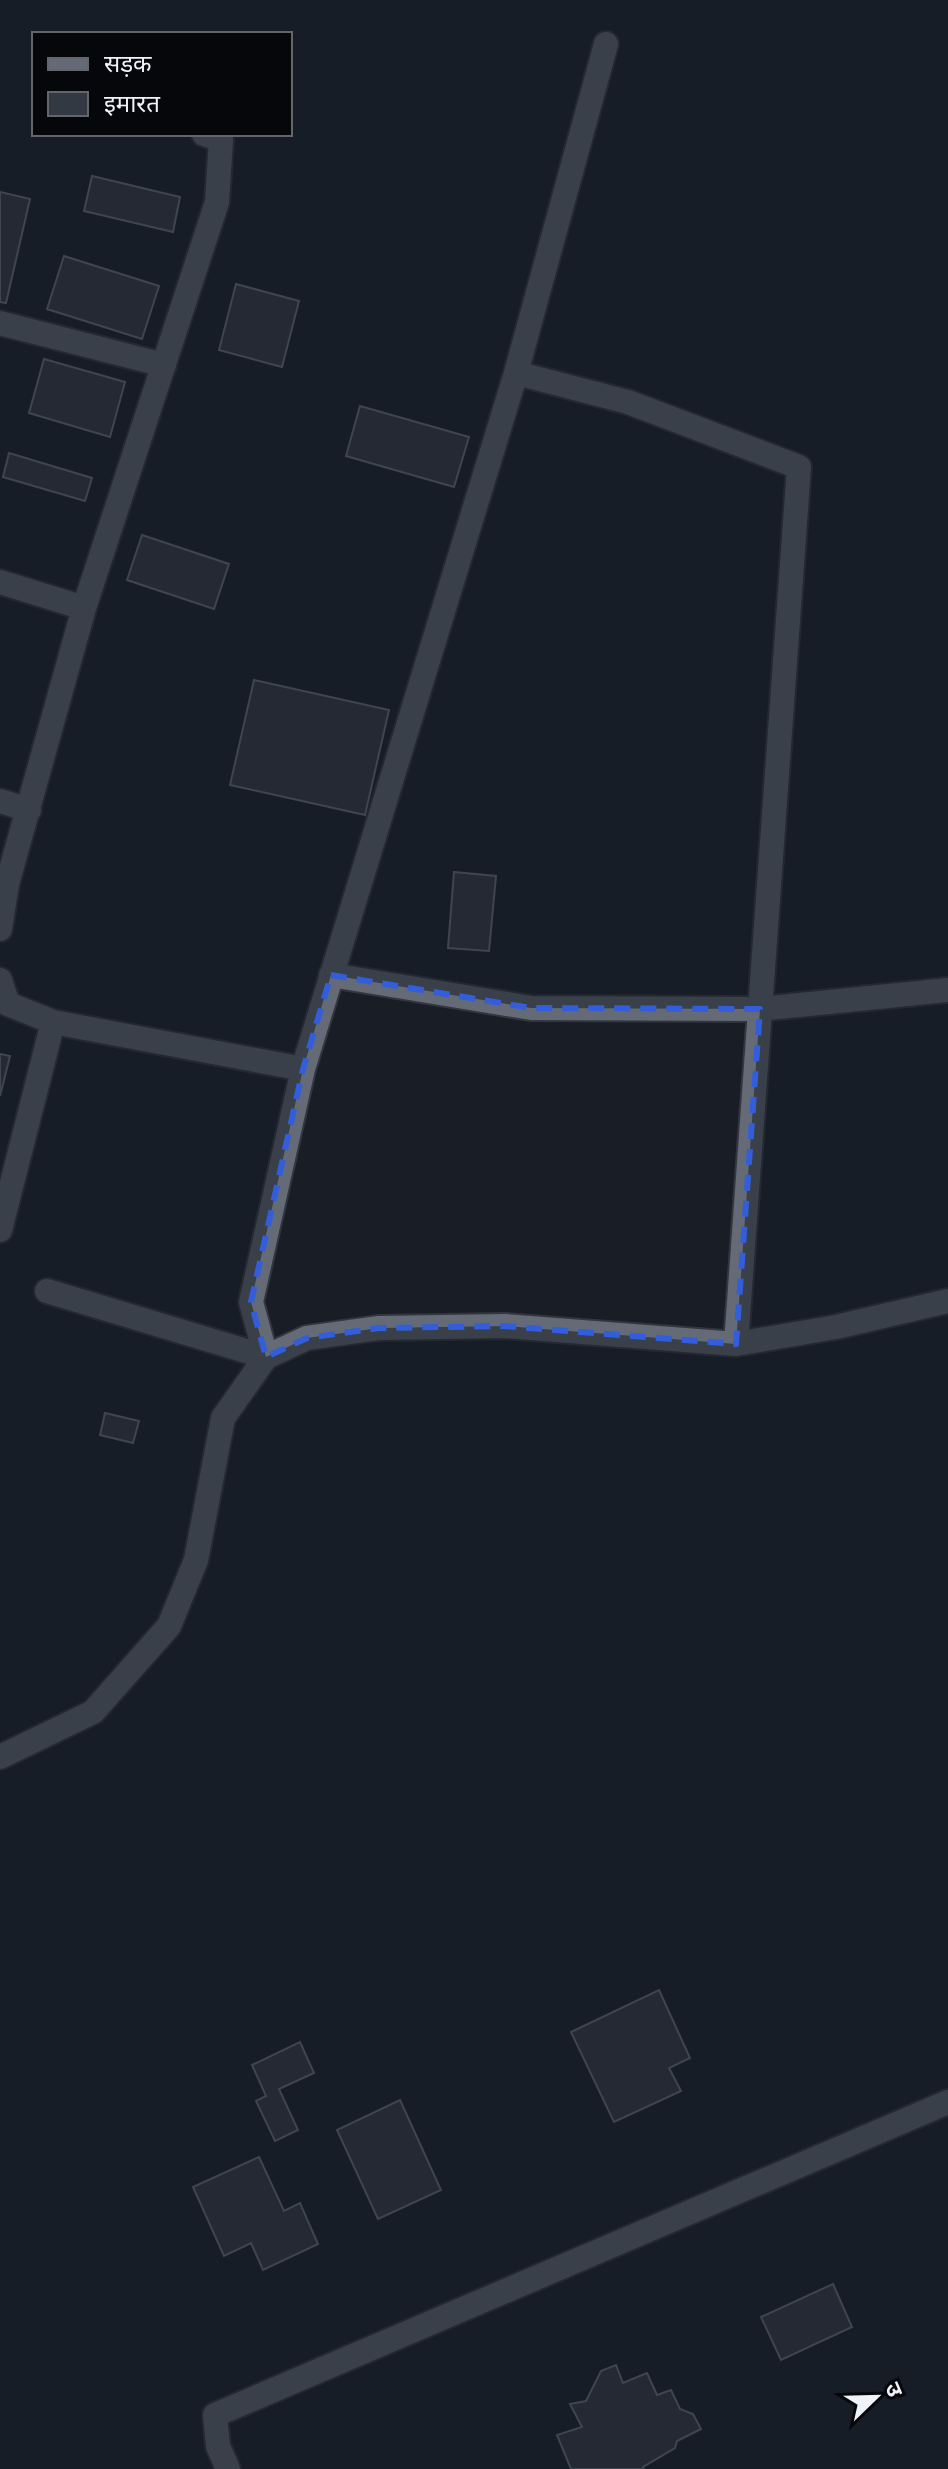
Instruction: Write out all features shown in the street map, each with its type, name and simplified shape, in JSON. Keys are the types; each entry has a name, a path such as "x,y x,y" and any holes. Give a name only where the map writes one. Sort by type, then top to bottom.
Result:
{"street":[{"path":"266,1357 251,1302 303,1069 516,373 606,44"},
{"path":"0,929 7,884 84,608 217,202 221,140 210,136"},
{"path":"0,323 164,365"},
{"path":"516,373 628,402 799,467 736,1344"},
{"path":"0,582 84,608"},
{"path":"0,801 29,810"},
{"path":"331,975 531,1008 760,1009 948,990"},
{"path":"0,980 8,1004 53,1022 303,1069"},
{"path":"0,1230 53,1022"},
{"path":"47,1291 266,1357"},
{"path":"0,1757 93,1712 169,1626 196,1560 223,1418 266,1357 307,1338 379,1328 505,1326 736,1344 836,1327 948,1301"},
{"path":"228,2469 218,2446 215,2415 948,2102"}],"highlighted area":[{"path":"331,975 531,1008 760,1009 736,1344 505,1326 379,1328 307,1338 266,1357 251,1302 303,1069"}],"building":[{"path":"92,176 180,197 173,232 84,211"},
{"path":"0,192 30,199 6,303 0,302"},
{"path":"64,256 159,286 142,339 47,309"},
{"path":"236,284 299,301 282,367 219,350"},
{"path":"44,359 125,382 110,437 29,413"},
{"path":"360,406 469,437 454,487 346,456"},
{"path":"9,453 92,478 85,501 3,477"},
{"path":"142,535 229,564 214,609 127,580"},
{"path":"254,680 389,710 365,815 230,785"},
{"path":"454,872 496,876 489,951 448,948"},
{"path":"0,1054 10,1056 0,1096"},
{"path":"105,1413 139,1421 133,1443 100,1435"},
{"path":"659,1990 690,2058 669,2068 681,2091 614,2122 571,2032"},
{"path":"300,2042 314,2073 279,2089 298,2130 275,2141 256,2101 266,2096 252,2065"},
{"path":"400,2100 441,2190 378,2219 337,2130"},
{"path":"259,2157 284,2211 300,2203 318,2244 263,2270 251,2243 224,2256 193,2187"},
{"path":"833,2284 852,2327 781,2360 761,2317"},
{"path":"616,2365 623,2383 647,2373 657,2395 671,2390 680,2409 693,2414 701,2429 677,2441 675,2448 644,2469 571,2469 557,2435 582,2427 570,2404 586,2401 601,2371"}]}
